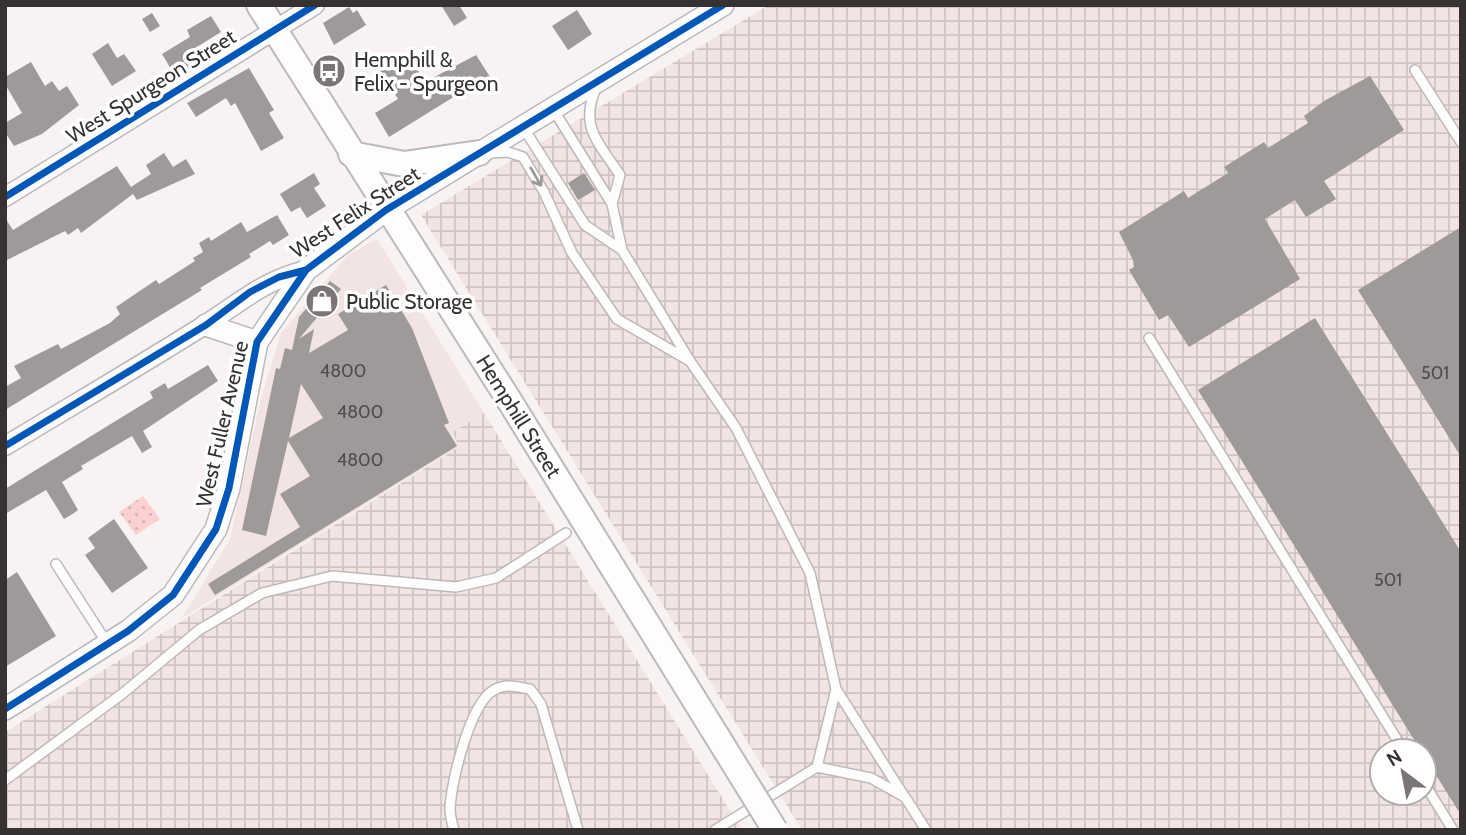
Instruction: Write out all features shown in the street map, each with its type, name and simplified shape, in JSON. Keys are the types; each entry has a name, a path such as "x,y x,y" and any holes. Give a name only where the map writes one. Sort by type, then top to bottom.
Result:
{"main road":[{"name":"Hemphill Street","path":"259,5 386,210 509,400 775,830"},
{"path":"351,154 404,164 479,153"}],"street":[{"name":"West Spurgeon Street","path":"5,197 315,5"},
{"name":"West Felix Street","path":"5,446 206,325 250,292 279,277 306,270 386,210 723,5"},
{"name":"West Fuller Avenue","path":"5,709 108,644 173,595 216,529 229,488 257,342 306,270"},
{"path":"206,325 257,342"}],"lane":[{"path":"1415,70 1461,142"},
{"path":"601,80 588,107 588,119 590,130 620,175 612,204"},
{"path":"553,109 612,204 622,250 690,361 736,428 810,573 836,689 926,830"},
{"path":"523,127 586,225 622,250"},
{"path":"479,153 508,152 523,157 540,183 572,253 617,319 690,361"},
{"path":"1149,338 1395,737"},
{"path":"5,780 122,694 199,630 262,593 332,576 456,587 496,578 566,533"},
{"path":"56,564 108,644"},
{"path":"454,830 450,811 454,779 476,707 492,691 508,685 530,689 541,705 579,830"},
{"path":"817,767 836,689"},
{"path":"715,830 817,767 872,778 905,797"},
{"path":"1438,806 1453,830"}],"shaded area":[{"path":"769,5 1461,5 1461,830 802,830 421,215"},
{"path":"377,239 484,413 453,432 460,446 182,618 230,539 261,398 281,333 348,255"},
{"path":"484,413 742,830 5,830 5,732 459,447 453,432"},
{"path":"143,496 160,519 136,535 119,512"}],"building":[{"path":"441,5 459,5 467,18 454,26"},
{"path":"349,7 353,13 357,10 366,25 334,45 323,23"},
{"path":"577,10 592,34 568,50 552,26"},
{"path":"152,13 160,26 150,32 142,19"},
{"path":"211,16 221,32 192,50 196,56 191,59 195,65 185,72 180,64 171,69 162,54 190,37 187,30"},
{"path":"108,43 117,58 124,54 136,71 112,86 92,54"},
{"path":"408,54 425,82 476,55 492,80 463,98 460,93 389,137 375,113 398,99 380,70"},
{"path":"31,62 45,86 52,81 59,91 67,86 79,105 42,134 14,146 5,132 5,123 22,113 5,84 5,77"},
{"path":"249,68 274,110 269,113 284,138 261,151 235,103 231,106 226,98 196,117 187,103"},
{"path":"1370,76 1404,130 1324,181 1336,199 1306,217 1295,200 1265,219 1300,279 1189,347 1168,315 1159,320 1129,270 1134,267 1133,260 1119,232 1184,191 1188,198 1228,173 1224,167 1264,142 1268,148 1308,123 1304,116 1324,101"},
{"path":"164,153 173,167 186,159 195,174 137,200 133,194 81,233 78,228 68,235 65,231 5,261 5,218 13,230 117,166 131,187 151,174 146,165"},
{"path":"314,173 320,184 314,188 326,206 307,218 300,207 291,212 280,194"},
{"path":"584,173 595,190 578,200 568,183"},
{"path":"277,215 289,235 273,245 270,241 249,254 251,257 200,288 202,290 5,410 5,387 21,378 14,366 58,344 61,349 110,323 120,314 116,307 156,280 159,284 195,261 193,258 203,252 199,243 209,237 211,241 241,222 247,232"},
{"path":"1461,227 1461,457 1358,290"},
{"path":"330,281 341,289 299,339 314,329 309,353 348,330 338,314 386,285 412,328 449,423 444,425 457,446 215,595 208,584 300,527 280,494 310,476 288,441 266,536 242,530 276,368 280,369 285,348 292,350 299,317","holes":["301,384 323,418 289,438"]},
{"path":"1315,318 1461,552 1461,815 1438,778 1438,737 1412,737 1198,390"},
{"path":"208,365 218,381 143,431 152,447 142,453 132,436 81,466 83,469 62,482 78,510 74,513 64,519 46,490 5,514 5,489 153,398 150,392 165,383 168,389"},
{"path":"114,519 148,568 112,593 85,555 95,548 88,538"},
{"path":"17,572 56,636 5,667 5,580"}],"cycle path":[{"path":"5,197 315,5"},
{"path":"5,446 206,325 250,292 279,277 306,270 386,210 723,5"},
{"path":"5,709 128,631 173,595 216,529 229,488 257,342 306,270"}],"place":[{"name":"Hemphill & Felix - Spurgeon","path":"329,71"},
{"name":"Public Storage","path":"322,301"}]}
